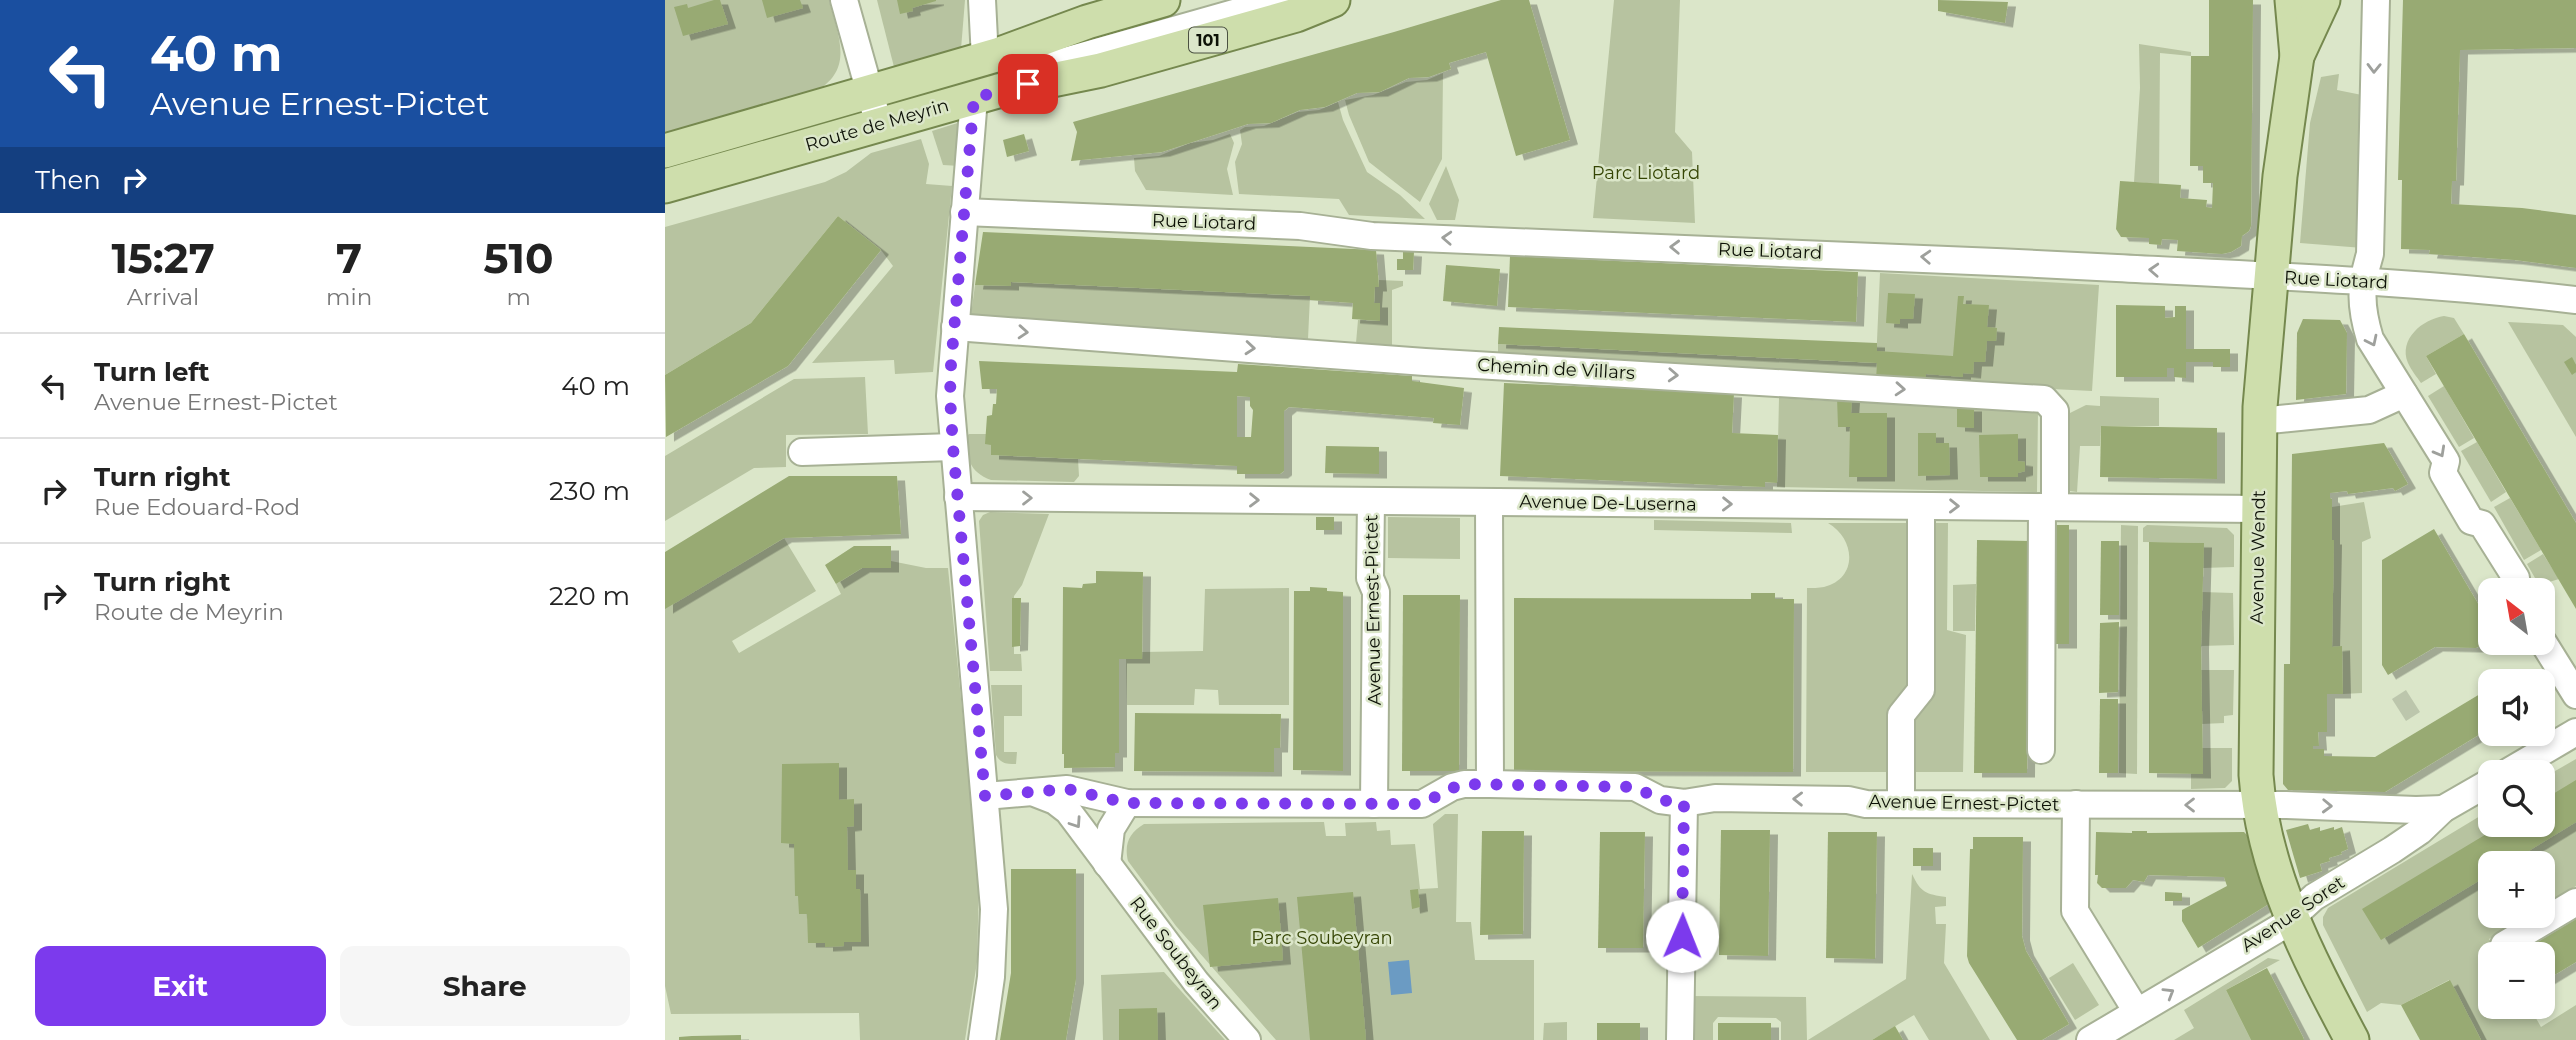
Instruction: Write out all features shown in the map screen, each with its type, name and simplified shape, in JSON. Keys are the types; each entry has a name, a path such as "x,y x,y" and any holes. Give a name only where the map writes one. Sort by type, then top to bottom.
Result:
{"main road":[{"name":"Route de Meyrin","path":"665,186 985,59 1087,22 1163,0"},
{"name":"Route de Meyrin","path":"665,151 873,103 974,98 1101,70 1296,15 1333,0"},
{"name":"Avenue Wendt","path":"2292,0 2297,56 2283,151 2266,325 2260,421 2256,734 2258,804 2264,832 2292,917 2317,974 2352,1040"},
{"name":"Avenue Wendt","path":"2297,56 2323,0"}],"street":[{"path":"844,0 873,103"},
{"path":"982,0 985,59"},
{"path":"665,162 1233,0"},
{"path":"665,175 873,103 1280,0"},
{"path":"2376,0 2371,254 2362,281 2361,300 2370,339 2446,461 2443,473 2472,521 2482,524 2516,578"},
{"path":"974,98 950,396 994,909 994,942 982,1040"},
{"name":"Rue Liotard","path":"964,212 1300,226 1372,236 1871,254 2237,272 2472,289 2576,300"},
{"name":"Chemin de Villars","path":"955,327 1426,362 2044,399 2055,411 2048,507 2041,750"},
{"path":"2260,421 2369,410 2405,394"},
{"path":"802,452 953,447"},
{"name":"Avenue De-Luserna","path":"958,497 2259,509"},
{"name":"Avenue Ernest-Pictet","path":"1371,501 1370,578 1376,592 1374,804"},
{"path":"1489,502 1490,783"},
{"path":"1901,803 1901,715 1921,690 1921,506"},
{"path":"2551,655 2576,695"},
{"path":"2529,760 2576,733"},
{"name":"Avenue Ernest-Pictet","path":"985,796 1037,794 1067,789 1127,803 1422,804 1464,784 1490,783 1635,787 1660,800 1684,803 1715,798 1848,800 1866,804 2258,804 2443,809"},
{"name":"Avenue Soret","path":"2090,1040 2267,936 2314,897 2420,831 2443,809 2478,789"},
{"name":"Rue Soubeyran","path":"1037,794 1055,801 1068,811 1196,982 1247,1040"},
{"path":"1107,864 1111,829 1127,803"},
{"path":"1680,1040 1684,803"},
{"path":"2075,804 2075,911 2137,1012"},
{"path":"2509,942 2576,902"}],"green space":[{"path":"665,0 829,0 839,37 840,60 836,71 818,90 665,134"},
{"path":"877,0 965,0 961,49 894,67"},
{"name":"Parc Liotard","path":"1614,0 1680,0 1675,132 1692,152 1695,223 1593,218"},
{"path":"2139,44 2191,52 2191,56 2160,53 2159,184 2134,182 2140,88"},
{"path":"1443,73 1442,159 1420,202 1369,162 1345,100 1373,95 1406,82 1427,80"},
{"path":"2339,74 2337,90 2367,96 2363,248 2300,243 2310,123 2321,77"},
{"path":"1338,102 1343,120 1367,172 1400,195 1425,219 1349,215 1339,199 1239,194 1235,162 1242,144 1240,130 1245,127 1264,126 1298,112 1319,110"},
{"path":"964,121 960,166 943,165 932,131"},
{"path":"1230,134 1234,143 1227,169 1233,195 1146,190 1135,171 1134,158 1159,156 1190,143 1213,140"},
{"path":"921,139 929,164 926,184 952,186 933,372 895,374 894,360 812,363 893,266 881,250 838,216 751,323 665,375 665,227 825,182 846,172 871,153"},
{"path":"1446,166 1459,200 1455,220 1437,220 1429,204"},
{"path":"1880,273 2099,285 2092,391 1876,380 1498,353 1498,344 1876,363"},
{"path":"1379,280 1403,281 1403,286 1392,290 1392,345 1356,343 1358,320 1380,321 1380,303 1374,303 1375,287 1379,287"},
{"path":"1011,282 1310,296 1308,339 971,315 975,285 1010,286"},
{"path":"2444,316 2454,318 2464,334 2426,356 2436,374 2421,383 2408,363 2406,346 2409,338 2421,326"},
{"path":"2508,322 2563,325 2576,337 2576,437"},
{"path":"865,377 868,434 786,435 786,467 754,468 665,521 665,456 794,379"},
{"path":"2444,386 2474,438 2459,447 2428,396"},
{"path":"2100,396 2159,398 2159,426 2101,426 2100,446 2080,446 2077,492 2070,491 2070,413 2086,405 2100,406"},
{"path":"1830,397 2038,411 2037,492 1777,487 1779,398 1829,401"},
{"path":"969,434 986,434 991,445 991,455 1078,459 1079,476 1074,482 991,480 978,473 971,463 966,437"},
{"path":"2477,442 2506,492 2491,502 2461,451"},
{"path":"2510,498 2541,550 2524,560 2494,507"},
{"path":"2364,502 2371,538 2362,542 2362,693 2343,694 2342,647 2332,647 2332,507"},
{"path":"990,512 1049,514 1022,585 1014,596 1014,654 1021,654 1022,671 990,671 979,521 983,515"},
{"path":"1388,517 1460,518 1460,559 1388,558"},
{"path":"1654,520 1791,523 1792,533 1654,530"},
{"path":"1828,523 1948,523 1947,630 1966,635 1963,772 1806,772 1807,588 1835,583 1843,576 1849,558 1844,539"},
{"path":"2121,525 2138,526 2137,774 2119,773"},
{"path":"2147,525 2227,528 2234,535 2234,567 2203,568 2203,543 2143,542 2143,528"},
{"path":"784,538 816,591 732,641 739,653 841,594 836,584 862,568 891,568 891,561 926,568 948,568 979,880 977,962 965,1040 860,1040 859,1013 671,1014 665,986 665,608"},
{"path":"2543,554 2559,579 2535,578 2527,564"},
{"path":"1976,584 1975,631 1953,631 1953,585"},
{"path":"1289,588 1289,705 1219,705 1218,690 1195,689 1194,705 1127,705 1126,659 1142,659 1142,652 1203,651 1205,589"},
{"path":"2202,592 2233,593 2234,645 2201,646"},
{"path":"2201,670 2234,670 2233,715 2224,716 2224,723 2202,724"},
{"path":"991,685 1022,685 1022,716 1004,716 1004,752 1017,752 1016,764 1004,763 996,755"},
{"path":"2202,748 2232,748 2232,781 2225,788 2191,789 2191,774"},
{"path":"2576,759 2576,886 2555,899 2555,851 2478,851 2478,928 2506,928 2489,939 2491,942 2478,942 2478,1019 2536,1019 2541,1027 2576,1005 2576,1040 2481,1040 2449,980 2401,1005 2381,1003 2367,1012 2323,925 2323,917 2328,908 2478,817 2478,837 2555,837 2555,771"},
{"name":"Parc Soubeyran","path":"1445,814 1458,814 1456,922 1471,922 1475,960 1534,960 1534,1040 1276,1040 1176,926 1128,861 1127,855 1129,840 1144,824 1324,822 1326,836 1346,836 1345,823 1376,822 1377,831 1390,830 1391,845 1415,844 1420,889 1438,888 1433,824"},
{"path":"1912,874 1925,891 1946,897 1946,906 1935,907 1936,924 1946,924 1944,963 1990,1040 1929,1040 1914,1015 1872,1040 1808,1040 1906,979"},
{"path":"2268,958 2280,960 2226,990 2251,1040 2174,1040 2194,1028 2184,1010"},
{"path":"2073,963 2099,1005 2075,1020 2049,978"},
{"path":"1164,972 1225,1040 1103,1040 1101,975"},
{"path":"1688,996 1806,997 1807,1040 1781,1040 1781,1022 1776,1018 1718,1017 1713,1023 1713,1040 1686,1040"},
{"path":"1567,1022 1567,1040 1543,1040 1544,1023"}],"water":[{"path":"1409,960 1412,993 1391,995 1388,962"}],"building":[{"path":"720,0 728,24 683,36 674,7 687,4 688,8"},
{"path":"762,0 800,0 803,8 767,18"},
{"path":"897,0 936,0 936,1 900,14"},
{"path":"1501,0 1529,0 1570,140 1516,156 1486,52 1449,63 1451,69 1429,77 1409,78 1380,92 1357,93 1325,107 1300,110 1271,123 1248,124 1162,152 1071,161 1077,132 1073,122"},
{"path":"1938,0 2008,2 2005,23 1938,11"},
{"path":"2209,0 2253,0 2251,226 2242,236 2241,246 2222,254 2177,251 2178,240 2162,239 2161,245 2149,244 2149,238 2121,237 2116,229 2120,181 2181,185 2180,198 2207,200 2206,207 2212,208 2213,183 2203,183 2203,166 2190,166 2191,56 2209,56"},
{"path":"2403,0 2576,0 2576,48 2460,50 2456,181 2452,181 2451,204 2522,208 2576,215 2576,268 2515,260 2429,254 2430,250 2401,249 2402,180 2398,180"},
{"path":"1024,134 1029,151 1007,157 1003,140"},
{"path":"838,216 881,250 788,366 666,437 665,375 751,323"},
{"path":"983,232 1376,250 1379,287 1375,287 1374,303 1380,303 1380,321 1352,319 1353,303 1310,300 1310,296 1011,282 1011,286 975,285"},
{"path":"1403,251 1414,252 1413,270 1397,270 1397,259 1403,259"},
{"path":"1510,256 1858,272 1856,322 1508,307"},
{"path":"1446,265 1500,269 1497,306 1443,301"},
{"path":"1888,293 1915,294 1913,319 1900,319 1900,324 1886,323"},
{"path":"1958,296 1964,296 1963,304 1989,305 1987,327 1997,328 1996,341 1987,341 1985,362 1974,362 1973,374 1963,373 1963,377 1926,374 1926,383 1876,380 1877,363 1498,344 1499,327 1877,343 1877,351 1953,356"},
{"path":"2116,305 2165,306 2165,318 2175,317 2175,306 2186,306 2186,349 2230,349 2230,367 2213,367 2213,362 2186,362 2186,378 2174,377 2174,368 2167,368 2167,377 2116,377"},
{"path":"2303,319 2340,320 2347,333 2346,394 2296,400 2297,333"},
{"path":"2464,334 2576,523 2576,609 2426,356"},
{"path":"2572,357 2576,372 2572,375 2564,362"},
{"path":"979,361 1237,372 1238,364 1412,376 1412,381 1464,388 1460,425 1433,423 1434,418 1289,407 1284,411 1284,471 1280,474 1237,474 1237,466 991,455 991,445 985,444 987,416 992,415 997,389 982,389","holes":["1237,396 1250,397 1253,410 1251,437 1237,437"]},
{"path":"1504,383 1734,393 1732,433 1778,435 1777,483 1765,482 1765,487 1500,476"},
{"path":"1837,397 1852,398 1851,413 1887,413 1887,477 1849,477 1850,427 1838,427"},
{"path":"1957,407 1974,407 1974,428 1957,427"},
{"path":"2101,426 2217,428 2217,479 2100,477"},
{"path":"1918,433 1936,433 1936,443 1949,443 1950,475 1918,476"},
{"path":"2018,434 2018,461 2025,462 2025,471 2018,473 2018,477 1980,477 1979,435"},
{"path":"2384,443 2408,484 2395,491 2393,488 2348,494 2347,491 2330,493 2334,540 2332,647 2342,646 2343,694 2327,694 2327,732 2318,732 2319,746 2313,746 2313,749 2324,749 2324,756 2375,757 2478,695 2478,735 2385,792 2288,790 2283,784 2284,664 2290,664 2292,454"},
{"path":"1326,446 1379,447 1379,474 1325,473"},
{"path":"789,476 897,476 901,534 784,538 665,609 665,552"},
{"path":"1316,517 1334,517 1334,530 1316,530"},
{"path":"2051,525 2069,525 2069,644 2050,644"},
{"path":"2434,529 2478,604 2478,647 2435,647 2388,675 2382,665 2382,560"},
{"path":"1977,540 2029,541 2027,773 1974,773"},
{"path":"2101,541 2119,541 2119,615 2100,615"},
{"path":"2149,542 2204,543 2201,646 2203,774 2149,773"},
{"path":"854,546 891,546 891,568 862,568 836,584 825,565"},
{"path":"1096,571 1143,572 1142,659 1119,659 1119,753 1115,753 1115,767 1064,768 1063,587 1082,588 1083,584 1096,583"},
{"path":"1310,587 1343,592 1343,771 1293,770 1294,591 1310,591"},
{"path":"1751,593 1775,593 1775,599 1794,599 1793,772 1514,771 1514,598 1751,599"},
{"path":"1403,595 1460,595 1459,771 1402,771"},
{"path":"1012,598 1021,598 1020,646 1012,647"},
{"path":"2119,622 2118,692 2099,693 2100,623"},
{"path":"2100,699 2118,699 2118,773 2099,773"},
{"path":"1135,713 1281,714 1280,748 1274,748 1274,772 1134,771"},
{"path":"839,763 839,800 854,799 854,826 847,827 848,870 856,870 856,889 860,889 861,942 844,942 844,946 825,947 825,943 808,943 807,914 799,914 798,896 795,896 794,844 781,843 782,764"},
{"path":"2576,780 2576,822 2555,835 2555,793"},
{"path":"2308,824 2310,830 2320,827 2320,831 2342,827 2348,849 2320,864 2322,871 2300,878 2286,830"},
{"path":"1721,830 1770,830 1768,956 1719,955"},
{"path":"1482,831 1524,831 1523,934 1480,935"},
{"path":"1600,832 1645,832 1643,948 1598,948"},
{"path":"1828,832 1877,832 1875,959 1826,958"},
{"path":"2096,832 2244,832 2248,836 2268,900 2267,905 2198,948 2182,921 2182,910 2227,886 2224,877 2148,875 2144,882 2133,880 2126,888 2102,888 2097,883 2098,875 2095,875"},
{"path":"1973,837 2023,837 2022,936 2026,951 2069,1024 2042,1040 2017,1040 1969,963 1970,849 1973,849"},
{"path":"2481,837 2551,837 2529,851 2478,851 2478,881 2381,940 2362,909"},
{"path":"1913,848 1933,848 1933,866 1913,866"},
{"path":"1011,869 1076,869 1076,979 1066,1040 1000,1040 1011,973"},
{"path":"1418,889 1420,907 1412,909 1410,890"},
{"path":"1353,892 1366,1040 1310,1040 1297,897"},
{"path":"2165,892 2182,893 2182,901 2165,901"},
{"path":"1278,898 1283,960 1210,967 1203,905"},
{"path":"2576,919 2576,962 2555,975 2555,942 2537,942"},
{"path":"2267,968 2304,1040 2251,1040 2226,990"},
{"path":"2450,980 2481,1040 2420,1040 2401,1005"},
{"path":"1157,1008 1158,1040 1119,1040 1119,1009"},
{"path":"1597,1023 1640,1023 1640,1040 1597,1040"},
{"path":"1718,1023 1771,1023 1771,1040 1718,1040"},
{"path":"1895,1026 1903,1040 1872,1040"},
{"path":"741,1035 741,1040 679,1040 679,1037"}],"tunnel":[{"path":"2399,710 2413,701"}],"route":[{"path":"1028,84 974,98 951,365 953,447 985,796 1037,794 1067,789 1127,803 1422,804 1464,784 1635,787 1660,800 1684,803 1682,936"}]}
